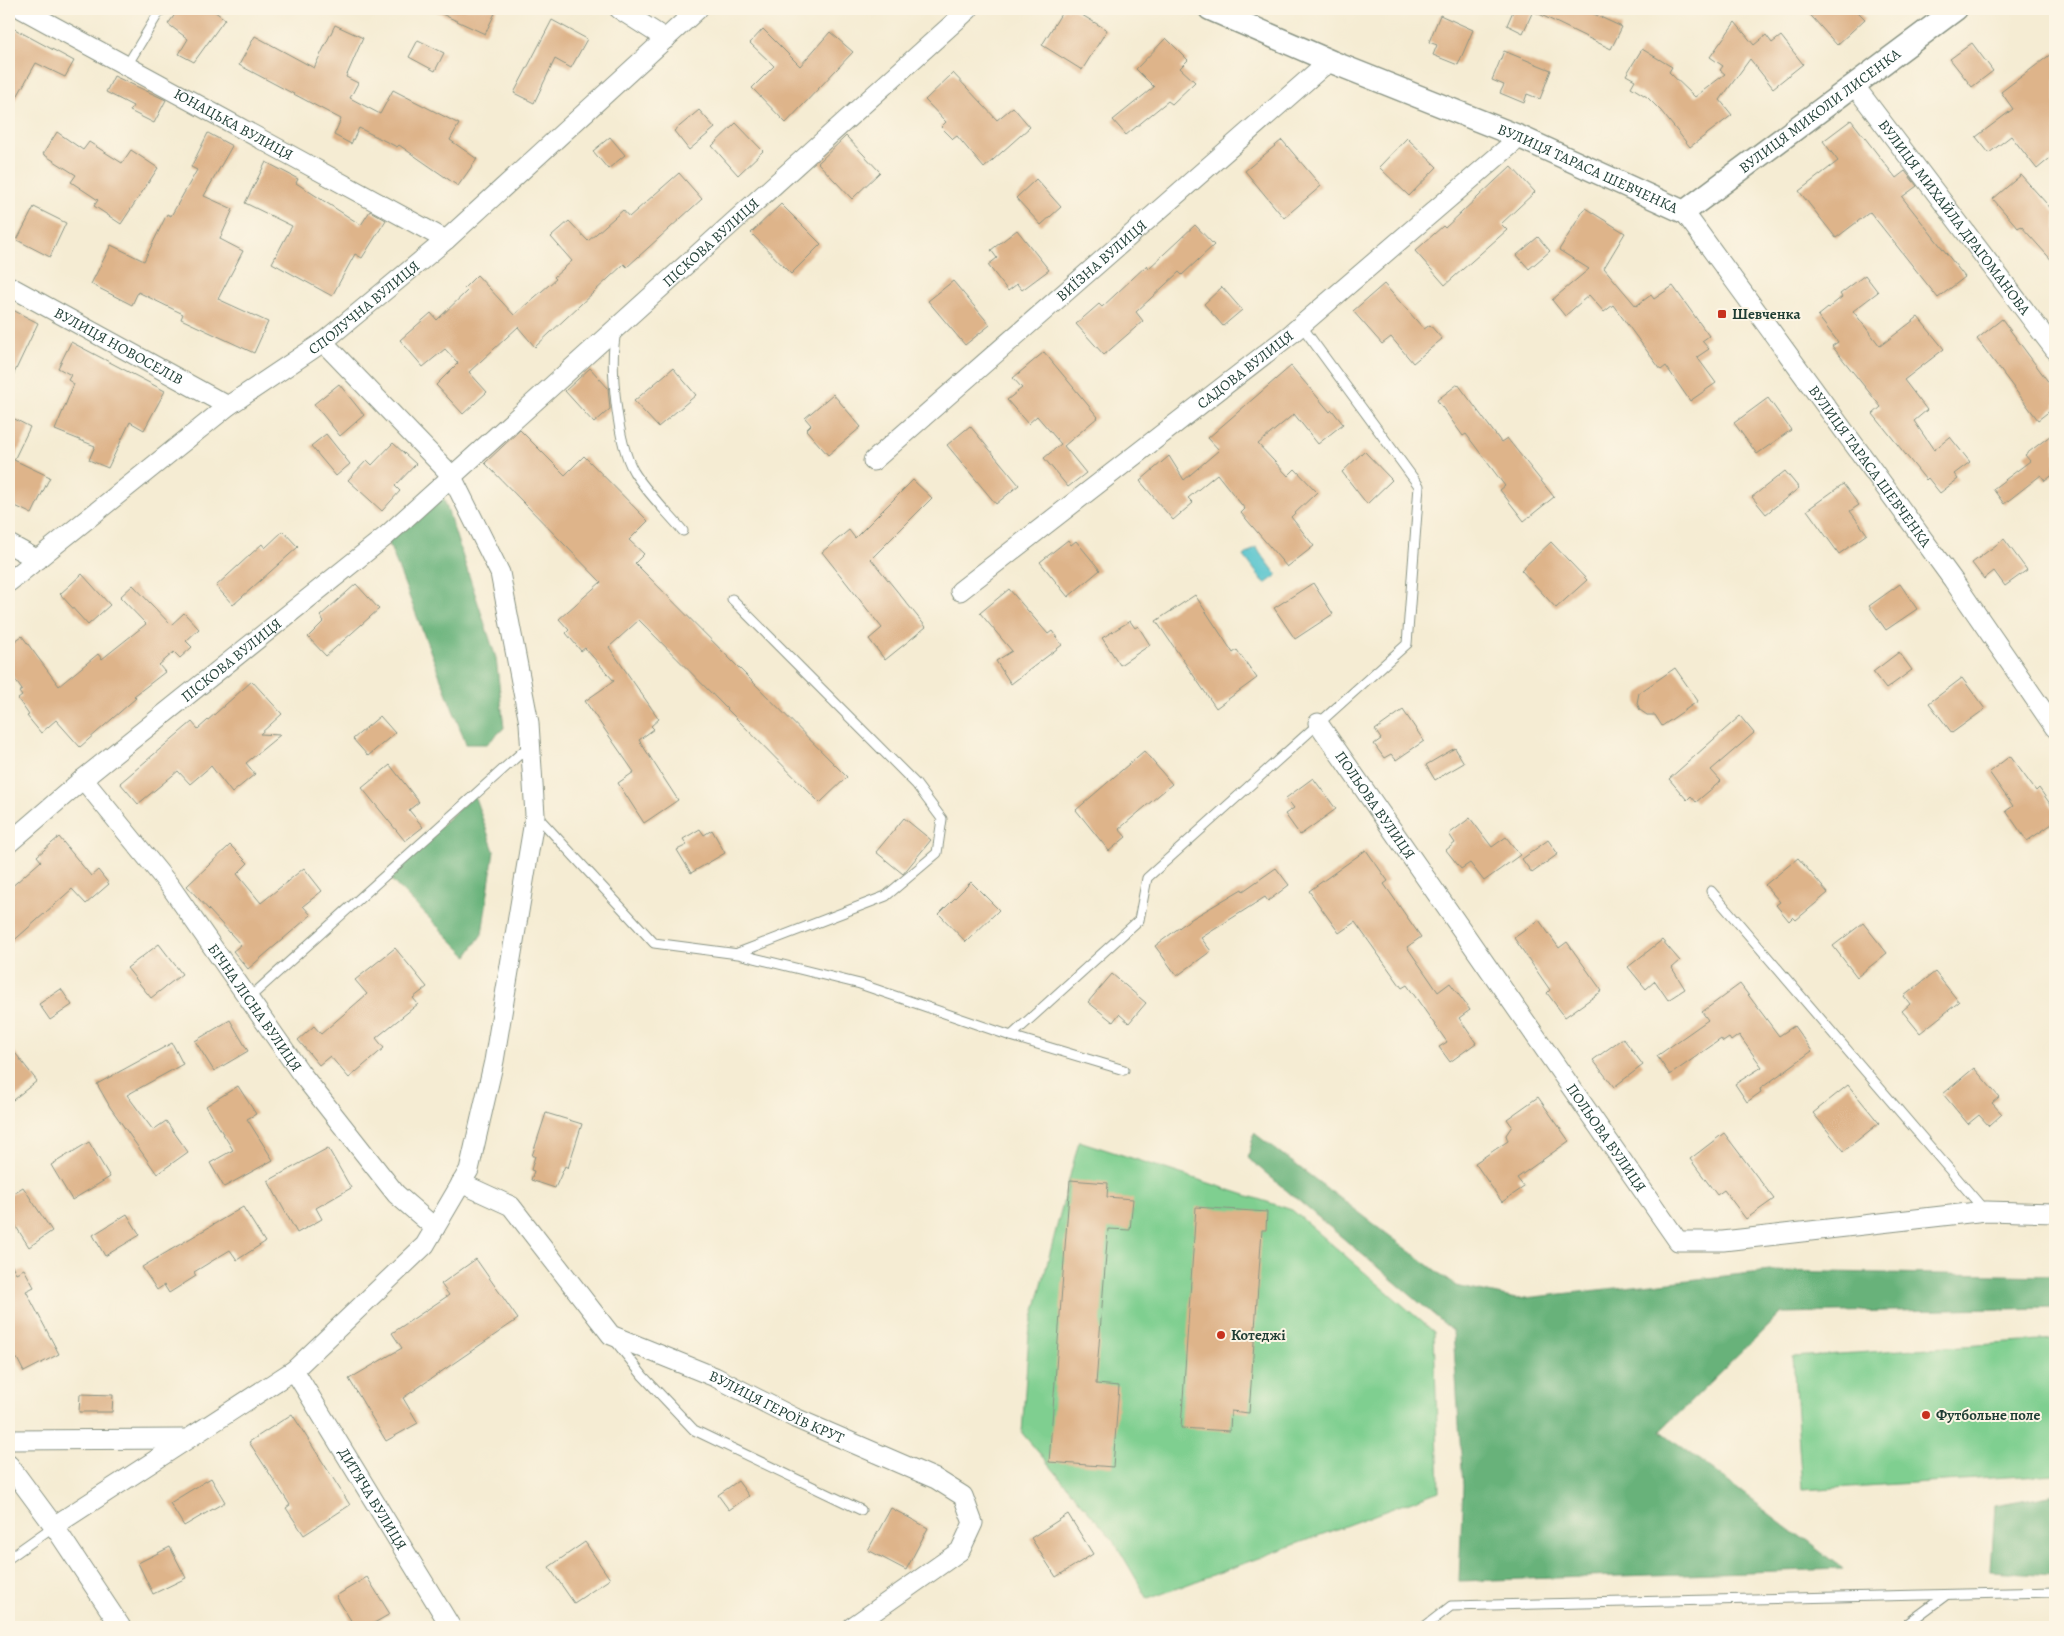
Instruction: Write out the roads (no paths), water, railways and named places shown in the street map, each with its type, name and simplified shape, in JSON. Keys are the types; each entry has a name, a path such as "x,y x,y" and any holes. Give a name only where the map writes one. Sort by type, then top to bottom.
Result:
{"street":[{"name":"ЮНАЦЬКА ВУЛИЦЯ","path":"22,9 446,240"},
{"path":"619,9 666,39"},
{"name":"СПОЛУЧНА ВУЛИЦЯ","path":"9,582 228,406 323,342 446,240 698,9"},
{"name":"ПІСКОВА ВУЛИЦЯ","path":"9,843 84,779 386,536 451,475 969,9"},
{"name":"ВУЛИЦЯ ТАРАСА ШЕВЧЕНКА","path":"1210,9 1332,62 1520,137 1684,212 1954,580 2055,728"},
{"name":"ВУЛИЦЯ МИКОЛИ ЛИСЕНКА","path":"1684,212 1956,9"},
{"name":"ВИЇЗНА ВУЛИЦЯ","path":"873,461 1321,68 1332,62"},
{"name":"ВУЛИЦЯ МИХАЙЛА ДРАГОМАНОВА","path":"1854,85 2055,350"},
{"name":"САДОВА ВУЛИЦЯ","path":"960,592 1301,325 1520,137"},
{"name":"ВУЛИЦЯ НОВОСЕЛІВ","path":"9,286 228,406"},
{"path":"54,1526 294,1370 425,1245 469,1170 494,1061 535,815 529,724 500,573 451,475 323,342"},
{"path":"9,544 38,560"},
{"name":"ПОЛЬОВА ВУЛИЦЯ","path":"1318,723 1678,1242 1723,1241 1986,1212 2055,1213"},
{"name":"БІЧНА ЛІСНА ВУЛИЦЯ","path":"84,779 170,886 300,1072 396,1194 435,1228"},
{"path":"461,1183 511,1206 611,1336"},
{"name":"ВУЛИЦЯ ГЕРОЇВ КРУТ","path":"611,1336 715,1377 795,1418 936,1479 963,1496 973,1523 960,1550 852,1627"},
{"name":"ДИТЯЧА ВУЛИЦЯ","path":"294,1370 451,1627"},
{"path":"9,1440 185,1440"},
{"path":"9,1465 54,1526 121,1627"}],"lane":[{"path":"126,67 161,9"},
{"path":"617,325 612,349 622,437 634,471 683,531"},
{"path":"1011,1036 1140,920 1147,878 1406,644 1419,486 1301,325"},
{"path":"732,599 916,784 942,819 937,853 886,896 738,954"},
{"path":"248,998 530,744"},
{"path":"535,815 654,943 738,954 860,984 1011,1036 1124,1070"},
{"path":"1711,891 1986,1212"},
{"path":"611,1336 643,1376 694,1430 861,1510"},
{"path":"9,1558 54,1526"},
{"path":"1424,1627 1451,1606 2055,1592"},
{"path":"1903,1627 1946,1595"}],"water":[{"path":"1256,547 1277,575 1265,584 1244,556"}],"place":[{"name":"Шевченка","path":"1722,314"},
{"name":"Котеджі","path":"1221,1335"},
{"name":"Футбольне поле","path":"1926,1415"}]}
